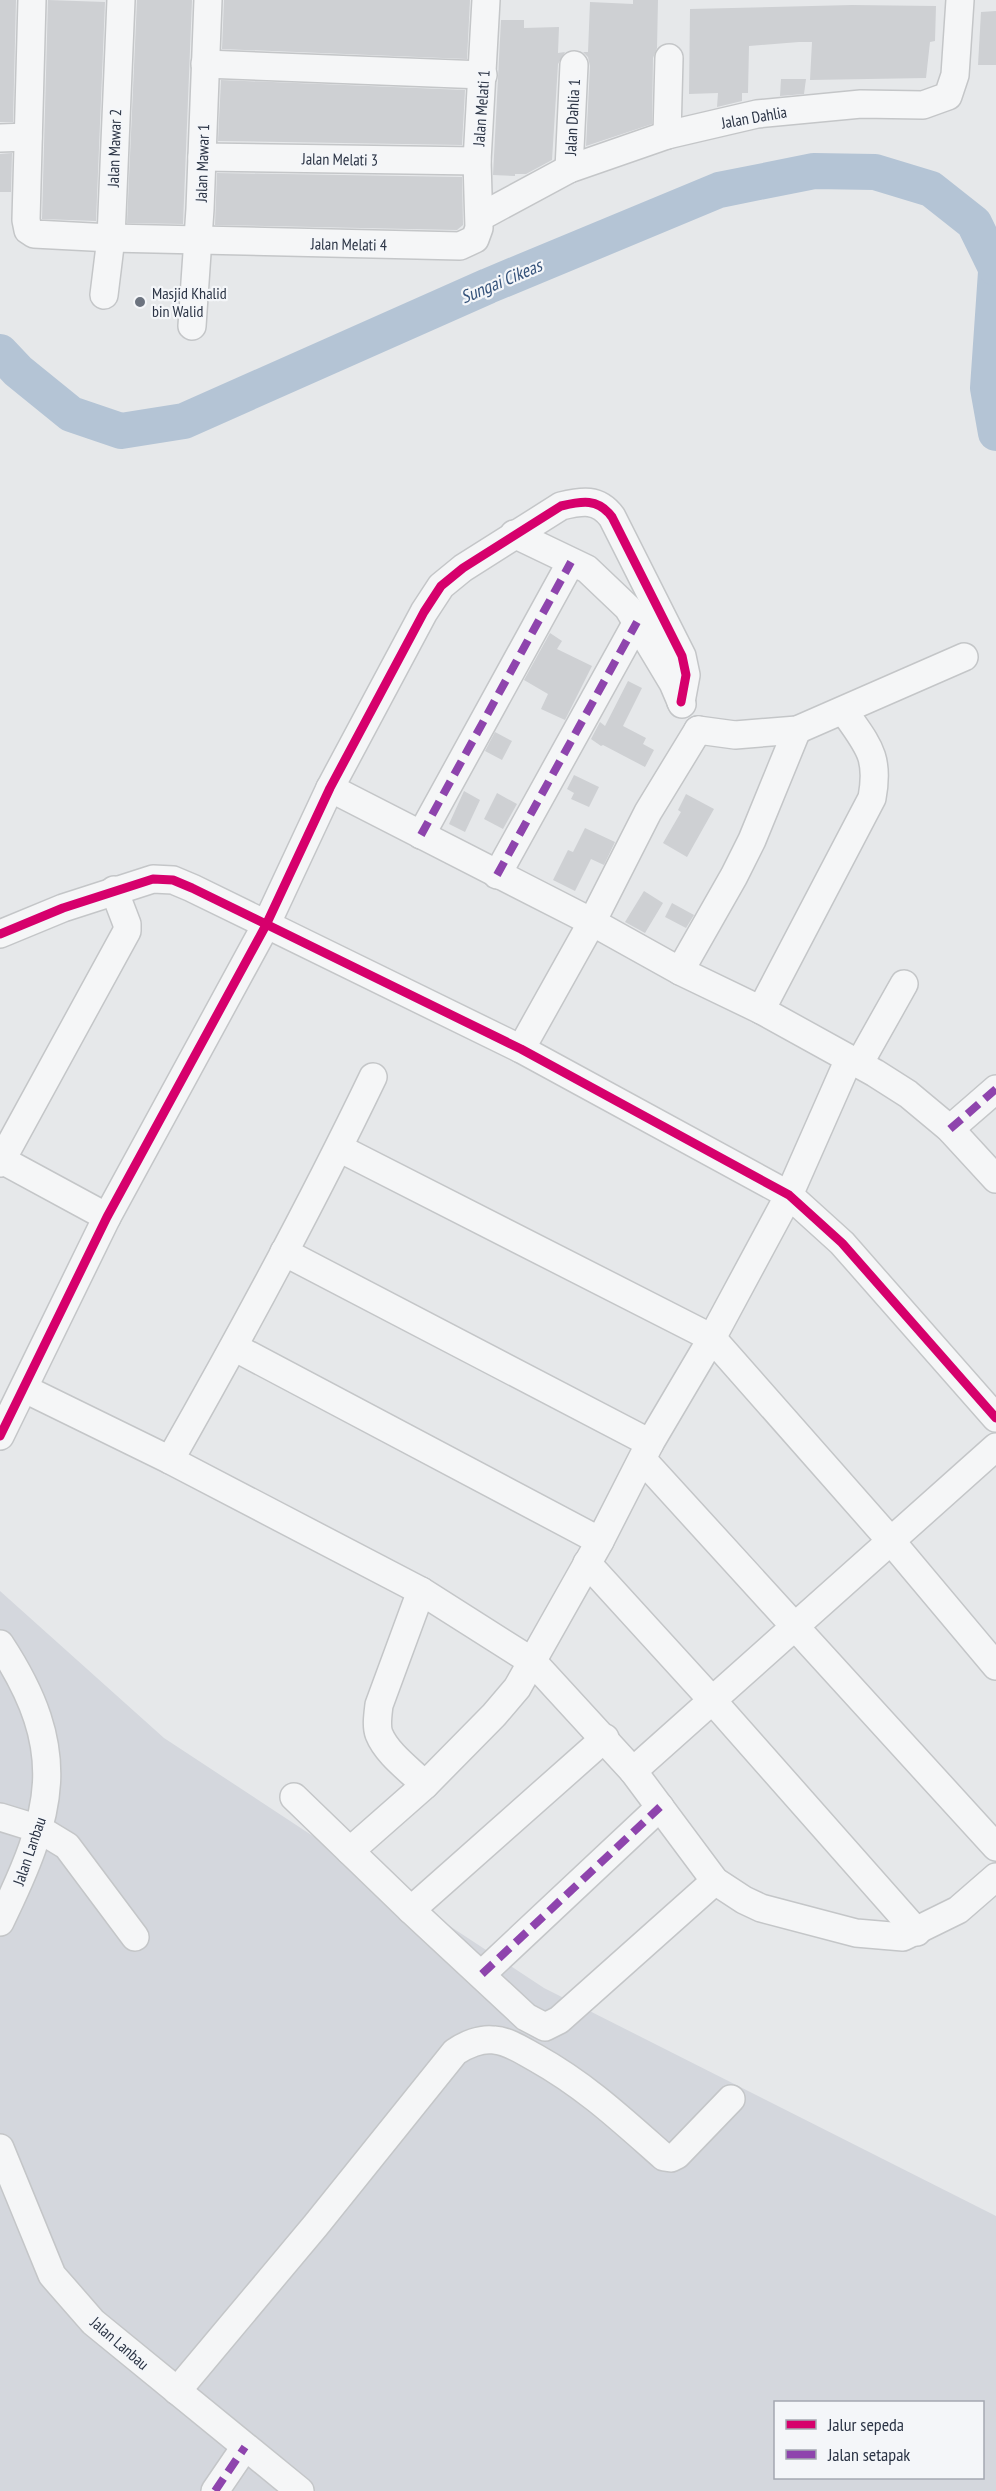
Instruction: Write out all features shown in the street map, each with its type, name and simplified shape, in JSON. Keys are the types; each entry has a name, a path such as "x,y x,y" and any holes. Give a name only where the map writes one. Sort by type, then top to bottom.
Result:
{"street":[{"path":"32,0 26,220 28,230 41,235 198,240"},
{"name":"Jalan Mawar 2","path":"104,295 111,238 121,0"},
{"name":"Jalan Mawar 1","path":"192,326 208,0"},
{"name":"Jalan Melati 1","path":"480,217 477,161 486,0"},
{"name":"Jalan Dahlia","path":"480,217 569,169 667,135 757,114 861,104 923,105 939,101 948,96 956,75 960,0"},
{"path":"667,135 669,58"},
{"path":"205,64 483,75"},
{"name":"Jalan Dahlia 1","path":"569,169 574,65"},
{"path":"0,138 28,137"},
{"name":"Jalan Melati 3","path":"202,157 477,161"},
{"name":"Jalan Melati 4","path":"198,240 460,246 475,239 480,217"},
{"path":"0,1436 25,1389 107,1217 266,926 330,788 424,612 441,586 463,568 514,534 561,506 595,502 605,508 624,539 682,656 686,675 681,702"},
{"path":"514,534 587,569 628,608 698,730"},
{"path":"421,835 571,562"},
{"path":"497,875 637,622"},
{"path":"698,730 735,735 797,730 964,657"},
{"path":"761,1010 872,798 875,781 872,753 844,711"},
{"path":"521,1049 592,922 648,812 698,730"},
{"path":"680,971 752,840 797,730"},
{"path":"330,788 592,922 680,971 761,1010 854,1062 908,1094 950,1129 996,1179"},
{"path":"3,937 114,890 153,879 173,880 521,1049 789,1196 842,1243 996,1418"},
{"path":"107,1217 1,1161 127,931 128,924 114,890"},
{"path":"350,1851 425,1785 494,1715 517,1688 534,1662 646,1451 712,1338 789,1196 854,1062 904,984"},
{"path":"170,1460 234,1347 339,1148 373,1077"},
{"path":"950,1129 996,1089"},
{"path":"339,1148 712,1338 891,1540 996,1666"},
{"path":"284,1252 646,1451 795,1628 996,1847"},
{"path":"234,1347 594,1552 712,1700 917,1932"},
{"path":"25,1389 170,1460 421,1591 534,1662 633,1771 716,1881 744,1900 761,1908 829,1926 877,1936 903,1937 958,1910 996,1877"},
{"path":"633,1771 996,1447"},
{"path":"421,1591 379,1705 377,1721 379,1734 391,1752 425,1785"},
{"name":"Jalan Lanbau","path":"0,1644 12,1662 43,1733 48,1779 39,1829 23,1873 0,1922"},
{"path":"411,1910 605,1738"},
{"path":"294,1797 411,1910 536,2024 545,2027 552,2024 716,1881"},
{"path":"482,1974 660,1807"},
{"path":"0,1817 39,1829 67,1846 135,1937"},
{"path":"177,2391 316,2225 455,2052 462,2047 491,2039 522,2050 578,2083 664,2157 677,2156 731,2099"},
{"name":"Jalan Lanbau","path":"0,2148 52,2275 93,2322 300,2491"},
{"path":"215,2491 245,2447"}],"shaded area":[{"path":"0,1591 164,1738 544,1988 996,2216 996,2491 0,2491"}],"building":[{"path":"0,0 16,0 13,122 0,122"},
{"path":"48,0 105,2 96,221 42,219"},
{"path":"137,0 192,0 183,224 127,223"},
{"path":"224,0 470,0 467,59 222,49"},
{"path":"633,0 658,0 657,48 653,58 652,124 586,146 590,66 588,57 583,52 588,52 590,2 633,4"},
{"path":"852,5 936,6 935,41 930,42 926,78 810,80 812,42 799,42 749,46 748,93 742,93 742,101 717,107 718,93 689,94 690,9"},
{"path":"996,11 996,65 978,65 981,12"},
{"path":"501,20 524,20 524,28 559,27 558,53 565,52 558,64 552,160 526,174 515,174 515,176 493,175"},
{"path":"781,79 806,79 804,94 780,96"},
{"path":"221,80 465,90 462,145 218,141"},
{"path":"12,153 11,192 0,192 0,154"},
{"path":"217,173 462,177 463,225 457,230 215,225"},
{"path":"550,633 562,641 557,649 592,666 565,720 541,709 548,694 524,680"},
{"path":"628,681 642,688 623,726 646,738 643,744 654,750 645,767 591,739 600,722 605,726"},
{"path":"495,732 512,741 502,760 485,751"},
{"path":"574,775 599,787 589,807 571,799 574,793 567,789"},
{"path":"464,791 480,800 465,832 449,824"},
{"path":"497,793 517,804 503,829 484,819"},
{"path":"686,794 714,809 687,857 663,843 681,812 678,810"},
{"path":"585,828 615,842 604,865 591,859 575,891 553,880 568,850 573,852"},
{"path":"644,891 663,903 645,933 625,922"},
{"path":"672,903 694,915 686,928 665,917"}],"waterway":[{"name":"Sungai Cikeas","path":"0,352 18,371 71,414 121,431 184,421 488,286 719,190 814,171 875,172 931,189 974,223 996,268"},
{"name":"Sungai Cikeas","path":"996,272 988,388 996,433"}],"marked path":[{"path":"421,835 571,562"},
{"path":"497,875 637,622"},
{"path":"950,1129 996,1089"},
{"path":"482,1974 660,1807"},
{"path":"215,2491 245,2447"}],"cycle path":[{"path":"0,1436 107,1217 266,925 330,788 424,612 441,586 463,568 561,506 583,502 595,504 612,517 682,656 686,675 681,702"},
{"path":"0,934 63,908 153,879 173,880 192,888 521,1049 789,1195 842,1243 996,1418"}],"place":[{"name":"Masjid Khalid bin Walid","path":"140,302"}]}
